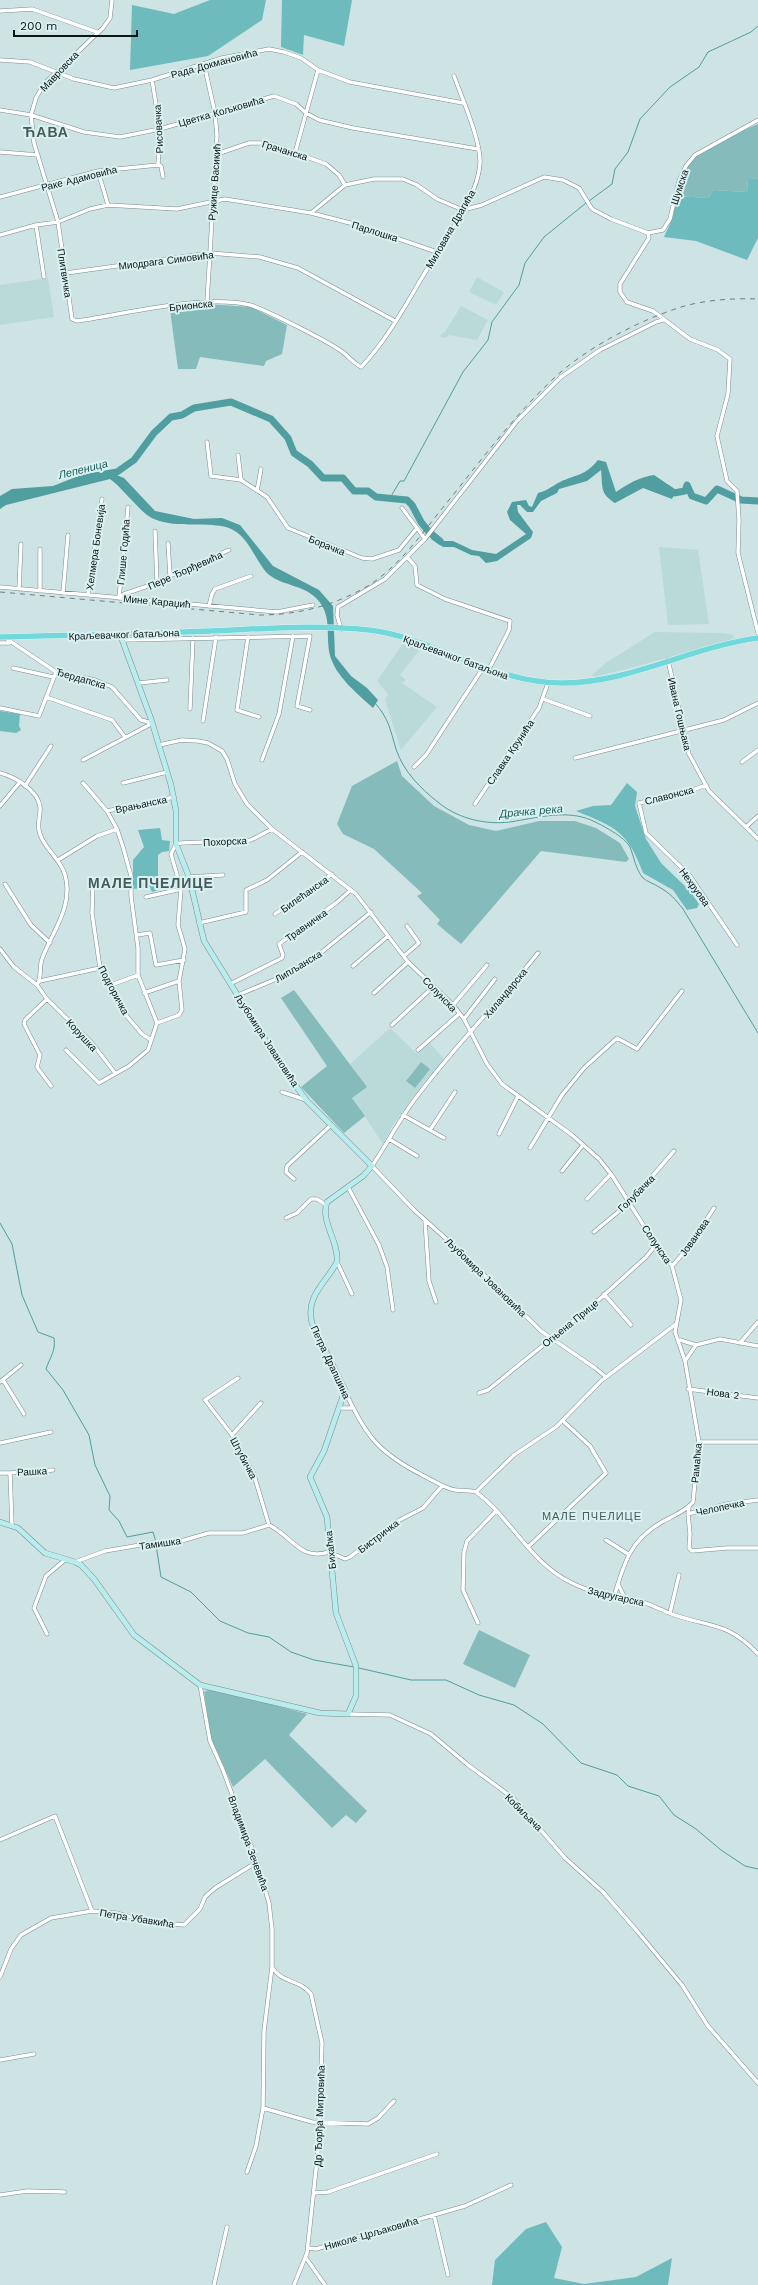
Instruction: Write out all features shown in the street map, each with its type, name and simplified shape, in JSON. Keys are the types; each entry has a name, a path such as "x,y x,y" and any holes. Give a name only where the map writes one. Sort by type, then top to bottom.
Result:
{"main road":[{"name":"Краљевачког батаљона","path":"2,637 121,637 321,629 369,630 395,635 485,669 518,678 548,682 584,682 610,678 720,645 758,637"}],"street":[{"name":"Мавровска","path":"58,222 31,129 31,115 40,90 110,18 112,0"},
{"path":"0,11 32,9 97,32"},
{"name":"Рада Докмановића","path":"0,60 30,62 93,84 114,88 152,80 256,50 269,49 301,58 318,70 366,86 463,103"},
{"name":"Ружице Васикић","path":"204,64 215,113 216,154 207,302"},
{"path":"295,152 318,70"},
{"name":"Милована Драгића","path":"361,366 374,353 395,321 463,210 475,184 480,163 478,149 454,76"},
{"name":"Рисовачка","path":"152,80 160,129 158,165 161,166 163,176"},
{"name":"Цветка Кољковића","path":"0,110 31,115 84,132 108,136 132,136 274,96 296,104 306,113 319,120 353,128 478,149"},
{"name":"Шумска","path":"648,233 663,230 670,219 679,181 686,166 696,155 758,120"},
{"name":"Грачанска","path":"216,154 244,144 258,142 295,152 326,164 339,175 345,185"},
{"path":"0,152 38,155"},
{"name":"Раке Адамовића","path":"0,198 98,171 158,165"},
{"path":"98,171 108,205"},
{"path":"312,213 345,185 374,179 403,179 417,185 437,199 463,210 482,206 544,177 563,180 579,188 592,209 611,219 648,233 649,238 620,284 620,292 627,302 653,311 663,320 690,338 718,350 730,359 728,394 717,436 727,480 737,491 739,520 738,553 758,633"},
{"name":"Парлошка","path":"0,235 36,225 58,222 90,209 108,205 177,209 213,200 236,200 312,213 358,225 437,252"},
{"name":"Плитвичка","path":"58,222 72,320 77,321"},
{"path":"36,225 44,277"},
{"name":"Миодрага Симовића","path":"66,273 210,253 260,257 298,268 395,321"},
{"name":"Брионска","path":"77,321 207,302 250,305 325,342 344,354 351,362 361,366"},
{"path":"340,629 336,610 346,602 385,579 429,535 517,421 560,377 600,350 656,322 663,320"},
{"name":"Борачка","path":"207,442 211,476 242,480 267,497 288,528 362,558 372,559 399,550 417,528"},
{"path":"238,455 242,480"},
{"path":"257,491 260,469"},
{"name":"Хелмера Боневија","path":"88,594 102,499"},
{"name":"Глише Годића","path":"119,598 128,507"},
{"path":"402,508 425,539"},
{"path":"156,531 158,582"},
{"path":"63,593 68,535"},
{"path":"19,589 21,544"},
{"path":"168,544 170,575"},
{"path":"40,550 40,591"},
{"name":"Пере Ђорђевића","path":"119,598 124,594 158,582 170,575 229,550"},
{"path":"407,557 415,566 416,583 420,588 510,621 509,630 485,669 426,755 414,768"},
{"path":"209,606 215,589 251,576"},
{"name":"Мине Караџић","path":"0,587 276,612 313,605"},
{"path":"262,760 279,714 293,636"},
{"path":"121,637 193,638 310,636 297,706 310,710"},
{"name":"Ђердапска","path":"2,637 56,672 108,685 118,693 142,720 152,723"},
{"name":"Љубомира Јовановића","path":"121,637 139,683 174,797 176,844 189,877 199,923 206,945 232,983 282,1067 307,1100 331,1125 425,1220 464,1255 541,1331 606,1377"},
{"path":"203,721 216,637"},
{"path":"248,637 237,710 259,717"},
{"path":"190,709 193,638"},
{"path":"0,643 11,643"},
{"name":"Ивана Гошњака","path":"668,660 689,754 709,791 758,839"},
{"path":"13,668 53,677"},
{"path":"0,708 39,716 56,672"},
{"path":"139,683 167,680"},
{"name":"Славка Крунића","path":"475,804 543,699 548,682"},
{"path":"46,697 112,720 125,737"},
{"path":"543,699 590,716"},
{"path":"575,758 724,720 758,702"},
{"path":"83,760 152,723"},
{"name":"Солунска","path":"158,745 182,740 198,741 219,749 227,759 235,784 247,804 272,829 351,890 371,912 408,962 453,1005 464,1019 490,1070 502,1084 548,1118 599,1159 611,1174 656,1245 672,1266 681,1300 676,1332 680,1340"},
{"path":"25,786 50,746"},
{"path":"742,762 758,750"},
{"path":"122,783 167,772"},
{"path":"0,773 20,782 40,805 37,822 42,840 58,860 66,876 66,897 58,927 42,960 40,981 37,985"},
{"path":"0,806 20,782"},
{"path":"66,1050 96,1082 102,1083 115,1072 129,1066 149,1048 157,1023 138,975 136,935 131,896 131,876 117,829 107,811 83,783"},
{"name":"Славонска","path":"646,834 639,803 687,792 706,785"},
{"name":"Врањанска","path":"107,811 174,797"},
{"path":"746,827 758,816"},
{"path":"58,860 97,836 117,829"},
{"name":"Похорска","path":"176,844 251,840 272,829"},
{"name":"Нехруова","path":"646,834 690,876 738,945"},
{"path":"157,1023 179,1014 182,1010 179,981 184,960 184,945 178,925 181,889 172,857 176,844"},
{"path":"199,923 246,912 246,890 267,880 302,852"},
{"name":"Билећанска","path":"275,914 332,874"},
{"path":"189,877 223,875"},
{"name":"Подгоричка","path":"93,883 92,914 100,968 111,985 124,1012 142,1034 151,1040"},
{"path":"5,884 31,925 50,944"},
{"path":"146,897 181,889"},
{"name":"Травничка","path":"232,983 282,958 283,955 279,944 351,890"},
{"name":"Липљанска","path":"238,995 281,977 317,956 371,912"},
{"path":"404,956 419,943 407,926"},
{"path":"136,935 150,933 156,965 184,960"},
{"path":"352,966 388,936"},
{"name":"Корушка","path":"0,949 14,966 37,985 47,999 92,1043 115,1072"},
{"name":"Хиландарска","path":"471,1032 538,953"},
{"path":"374,994 408,962"},
{"path":"453,1005 487,965"},
{"path":"40,981 100,968"},
{"path":"111,985 138,975"},
{"path":"464,1019 496,979"},
{"path":"144,993 179,981"},
{"path":"392,1025 434,987"},
{"path":"530,1148 562,1095 584,1068 616,1038 637,1049 682,992"},
{"path":"47,999 25,1020 24,1024 40,1055 37,1067 51,1086"},
{"path":"418,1050 460,1014"},
{"path":"352,1294 337,1262 333,1237 325,1215 326,1204 330,1198 348,1187 372,1166 403,1115 464,1038 471,1032"},
{"path":"293,1096 297,1086"},
{"path":"282,1092 307,1100"},
{"path":"430,1130 455,1092"},
{"path":"499,1134 518,1096"},
{"path":"403,1115 444,1138"},
{"path":"294,1179 286,1172 287,1166 331,1125"},
{"path":"389,1139 417,1156"},
{"path":"562,1171 582,1145"},
{"name":"Голубачка","path":"594,1232 630,1202 674,1151"},
{"path":"587,1198 611,1174"},
{"path":"348,1187 379,1245 387,1267 393,1310"},
{"path":"286,1218 296,1213 311,1198 317,1199 326,1204"},
{"name":"Јованова","path":"672,1266 688,1248 714,1208"},
{"path":"425,1220 429,1282 436,1302"},
{"name":"Огњена Прице","path":"478,1393 488,1390 604,1294 646,1257 656,1245"},
{"name":"Петра Драпшина","path":"337,1262 314,1296 310,1314 312,1323 353,1408 371,1439 388,1455 442,1486 456,1490 465,1489 476,1492"},
{"path":"604,1294 631,1325"},
{"path":"740,1343 758,1322"},
{"path":"476,1492 514,1455 556,1427 606,1377 677,1323"},
{"path":"680,1340 696,1345 720,1339 758,1346"},
{"name":"Рамаћка","path":"680,1340 686,1361 688,1389 699,1442 693,1502 689,1507"},
{"path":"686,1361 696,1345"},
{"path":"21,1365 1,1381 24,1414"},
{"name":"Штубичка","path":"238,1378 205,1400 232,1435 258,1484 269,1525"},
{"name":"Нова 2","path":"688,1389 758,1398"},
{"name":"Бихаћка","path":"345,1390 324,1451 310,1478 327,1517 329,1552 336,1613 357,1668 356,1696 348,1714"},
{"path":"232,1435 261,1403"},
{"path":"339,1408 353,1408"},
{"path":"528,1547 606,1474 590,1446 562,1421"},
{"path":"0,1443 51,1432"},
{"path":"699,1442 758,1442"},
{"name":"Рашка","path":"0,1473 53,1470"},
{"path":"10,1472 12,1525"},
{"name":"Бистричка","path":"329,1552 345,1559 350,1557 394,1523 423,1508 442,1486"},
{"name":"Задругарска","path":"476,1492 554,1572 571,1583 592,1592 652,1604 670,1613 717,1625 747,1642 758,1654"},
{"name":"Челопечка","path":"689,1507 688,1514 727,1504 758,1500"},
{"path":"614,1596 628,1554 638,1540 655,1526 689,1507"},
{"path":"478,1623 463,1590 464,1552 467,1541 496,1512"},
{"path":"688,1514 690,1534 689,1548 692,1551 727,1548 758,1548"},
{"path":"0,1522 12,1525 45,1554 75,1562 89,1573 134,1635 200,1685"},
{"path":"269,1525 280,1530 308,1554 319,1555 329,1552"},
{"name":"Тамишка","path":"75,1562 105,1551 152,1543 174,1543 209,1533 243,1533 269,1525"},
{"path":"606,1540 628,1554"},
{"path":"47,1634 34,1608 46,1576 66,1559"},
{"path":"670,1613 679,1575"},
{"path":"618,1584 625,1598"},
{"name":"Кобиљача","path":"200,1685 320,1713 390,1715 431,1734 468,1765 513,1798 565,1858 603,1892 682,1985 708,2026 758,2084"},
{"name":"Владимира Зечевића","path":"200,1685 210,1741 223,1770 257,1862 269,1903 272,1967 264,2031 263,2108 256,2146 247,2172"},
{"path":"0,1840 55,1816 92,1911"},
{"name":"Петра Убавкића","path":"0,1977 11,1950 20,1935 51,1918 92,1911 116,1913 150,1922 184,1924 200,1909 205,1897 215,1888 257,1862"},
{"name":"Др Ђорђа Митровића","path":"272,1967 283,1978 306,1988 312,1999 322,2043 319,2123 308,2248 306,2258 294,2285"},
{"path":"0,2060 34,2054"},
{"path":"263,2108 319,2123 368,2124 378,2118 394,2101"},
{"path":"314,2193 320,2194 335,2190 437,2154"},
{"name":"Николе Црљаковића","path":"308,2248 316,2249 465,2206 511,2185"},
{"path":"0,2195 26,2191 65,2192"},
{"path":"434,2215 448,2275"},
{"path":"214,2285 228,2227"},
{"path":"306,2258 325,2285"}],"shaded area":[{"path":"210,0 266,0 262,20 208,56 130,70 132,5 174,14"},
{"path":"282,0 352,0 344,46 304,35 303,55 281,47"},
{"path":"758,124 758,179 748,178 747,192 713,190 709,198 676,196 682,173 691,160 719,142"},
{"path":"748,178 758,179 758,238 747,260 696,241 664,237 673,217 676,196 709,198 713,190 747,192"},
{"path":"477,277 504,292 496,305 469,292"},
{"path":"48,278 54,317 0,325 0,285"},
{"path":"206,304 251,307 287,325 282,354 266,361 264,366 200,357 196,369 178,369 170,310"},
{"path":"461,306 488,320 477,340 449,335 445,338 439,336 445,332"},
{"path":"598,460 606,462 616,492 639,479 654,475 676,490 672,499 643,488 615,503 606,496 604,492 601,470 587,481 559,489 557,493 541,501 533,512 527,512 520,505 517,505 518,512 533,532 531,538 497,561 486,563 479,556 471,555 454,547 443,547 431,539 435,535 443,541 453,541 472,550 496,554 526,534 510,520 507,512 512,502 526,500 529,506 532,507 538,493 585,472"},
{"path":"109,471 110,475 114,474 124,478 155,511 194,519 222,518 240,525 273,566 319,590 333,606 335,656 351,676 367,688 378,700 373,708 350,686 335,668 328,645 327,620 322,605 310,593 278,580 266,572 246,541 236,531 221,526 212,525 173,524 149,517 121,488 110,479 6,505 0,509 0,496 12,489 53,486 86,473"},
{"path":"659,547 698,550 709,624 668,625"},
{"path":"655,632 724,633 733,635 734,639 638,666 598,676 591,676 607,662"},
{"path":"404,642 421,648 400,675 406,680 402,683 437,707 401,750 385,700 388,694 377,681"},
{"path":"0,711 20,714 19,726 21,730 16,733 0,731"},
{"path":"397,761 402,776 434,806 469,825 496,831 539,821 575,821 596,828 620,843 629,859 626,862 541,851 461,944 437,924 440,920 417,896 422,893 374,849 343,834 337,824 352,786"},
{"path":"627,783 637,792 635,806 646,839 661,863 689,890 699,904 697,908 687,910 673,890 643,873 632,848 619,833 611,827 576,811 593,806 611,805"},
{"path":"160,828 162,840 170,841 169,851 162,852 158,855 158,890 152,892 150,887 133,889 133,860 144,847 138,830"},
{"path":"294,990 367,1087 352,1098 365,1116 344,1133 301,1087 327,1066 281,998"},
{"path":"390,1028 417,1054 430,1043 445,1060 425,1081 393,1125 383,1144 352,1097 366,1087 350,1064"},
{"path":"421,1062 430,1069 415,1088 406,1081"},
{"path":"479,1630 530,1655 515,1688 463,1664"},
{"path":"208,1690 236,1695 307,1714 289,1735 367,1811 356,1823 346,1815 332,1828 265,1759 233,1787 211,1738 204,1692"},
{"path":"546,2222 562,2247 554,2278 584,2284 636,2277 672,2258 668,2285 492,2285 495,2260 526,2229"}],"waterway":[{"path":"589,201 612,184 615,169 628,152 640,119 670,87 699,67 708,52 751,32 758,26"},
{"path":"390,498 400,481 404,481 463,372 488,340 492,322 519,285 525,263 544,237 586,203"},
{"name":"Лепеница","path":"100,475 117,472 134,460 154,433 171,417 182,415 194,408 231,402 271,419 288,438 294,453 310,464 323,478 343,478 354,491 368,491 376,497 407,500 412,505 421,522 429,532 440,541"},
{"name":"Лепеница","path":"667,488 674,493 685,491 687,485 692,496 706,501 717,489 741,500 758,501"},
{"name":"Драчка река","path":"375,703 386,719 399,757 413,779 439,803 456,814 476,820 496,823 544,816 573,815 591,820 607,828 623,839 630,847 637,867 643,878 666,892 683,909 758,1033"},
{"path":"0,1223 12,1244 22,1295 38,1332 54,1338 53,1350 46,1369 63,1390 89,1435 95,1465 110,1496 109,1510 119,1521 127,1537 153,1532 156,1542"},
{"path":"156,1545 161,1577 191,1592 220,1621 248,1633 269,1637 291,1652 314,1660 354,1667"},
{"path":"359,1668 411,1680 446,1680 479,1695 514,1705 543,1724 581,1763 617,1775 628,1786 659,1796 674,1815 696,1829 721,1850 745,1866 758,1869"}],"railway":[{"path":"0,592 260,615 274,615 301,611 341,599 366,587 390,569 401,558 525,408 552,380 579,358 595,347 628,329 687,305 718,300 758,299"}],"district":[{"name":"ЋАВА","path":"46,132"},
{"name":"МАЛЕ ПЧЕЛИЦЕ","path":"151,883"},
{"name":"МАЛЕ ПЧЕЛИЦЕ","path":"592,1516"}]}
